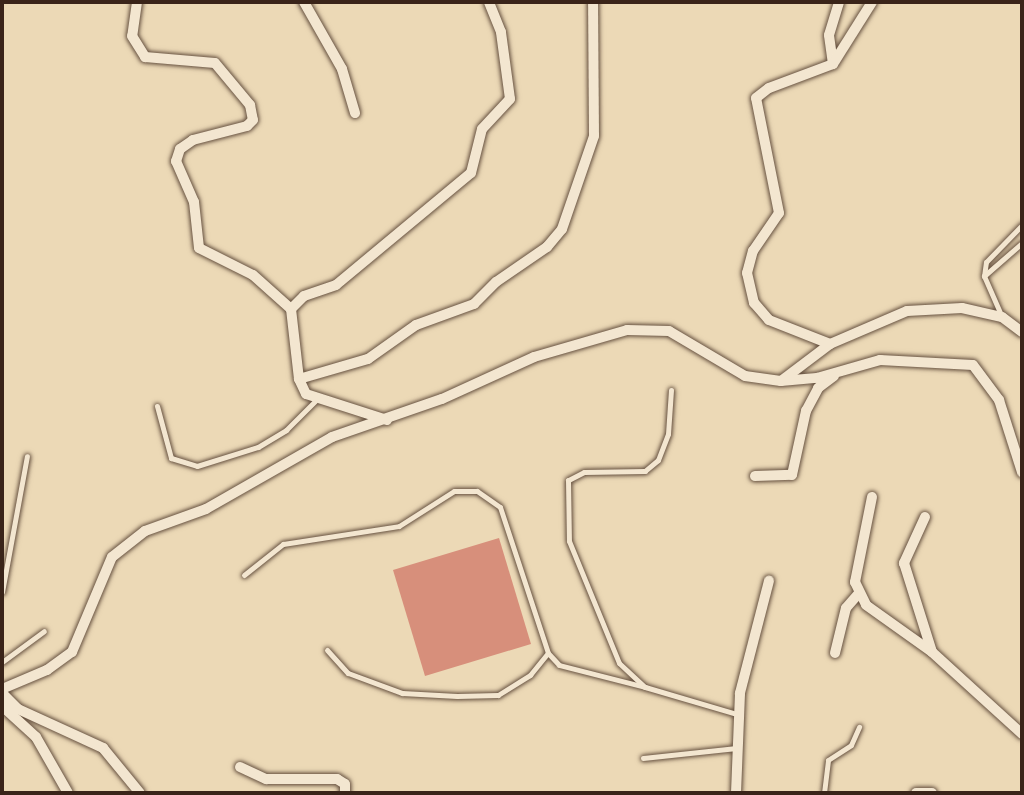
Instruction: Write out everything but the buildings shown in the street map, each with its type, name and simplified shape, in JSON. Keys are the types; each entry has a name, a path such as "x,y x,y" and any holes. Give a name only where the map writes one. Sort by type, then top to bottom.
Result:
{"street":[{"path":"137,2 132,36 138,50 152,60 215,63 232,79 253,112 247,126 193,140 176,156 197,214 199,248 253,275 291,309 299,379 306,394 387,420"},
{"path":"303,2 342,69 355,113"},
{"path":"291,309 304,296 336,285 471,173 482,129 510,99 501,32 489,2"},
{"path":"299,379 368,359 416,325 474,304 496,282 547,247 562,229 594,136 593,2"},
{"path":"833,64 829,35 839,2"},
{"path":"830,344 769,320 754,303 747,273 753,251 779,213 756,98 769,88 833,64 872,2"},
{"path":"781,381 830,344 907,311 962,308 1002,317 1022,332"},
{"path":"140,793 103,748 18,709 2,691 72,652 83,635 105,569 127,542 206,509 331,437 387,420 534,357 627,330 669,331 745,376 781,381 817,379 851,365 904,359 973,365 999,400 1022,472"},
{"path":"755,477 792,475 804,420 818,388 851,365"},
{"path":"872,497 855,582 859,593 889,625 932,652 1022,734"},
{"path":"925,517 904,563 932,652"},
{"path":"736,793 737,714 769,581"},
{"path":"835,653 846,608 859,593"},
{"path":"2,706 36,737 68,793"},
{"path":"240,767 266,779 337,779 345,793"},
{"path":"916,793 932,793"}],"lane":[{"path":"1002,317 984,276 986,262 1022,225"},
{"path":"984,276 1022,243"},
{"path":"645,687 619,663 569,541 565,499 568,480 584,472 645,471 658,460 668,434 671,390"},
{"path":"157,406 171,458 197,466 258,447 286,430 318,398"},
{"path":"2,592 27,456"},
{"path":"244,575 283,544 399,526 444,495 477,491 500,507 548,653 559,665 737,714"},
{"path":"2,662 44,631"},
{"path":"327,650 348,673 402,693 457,696 498,695 530,675 548,653"},
{"path":"824,793 828,760 851,746 859,727"},
{"path":"643,758 736,748"}]}
